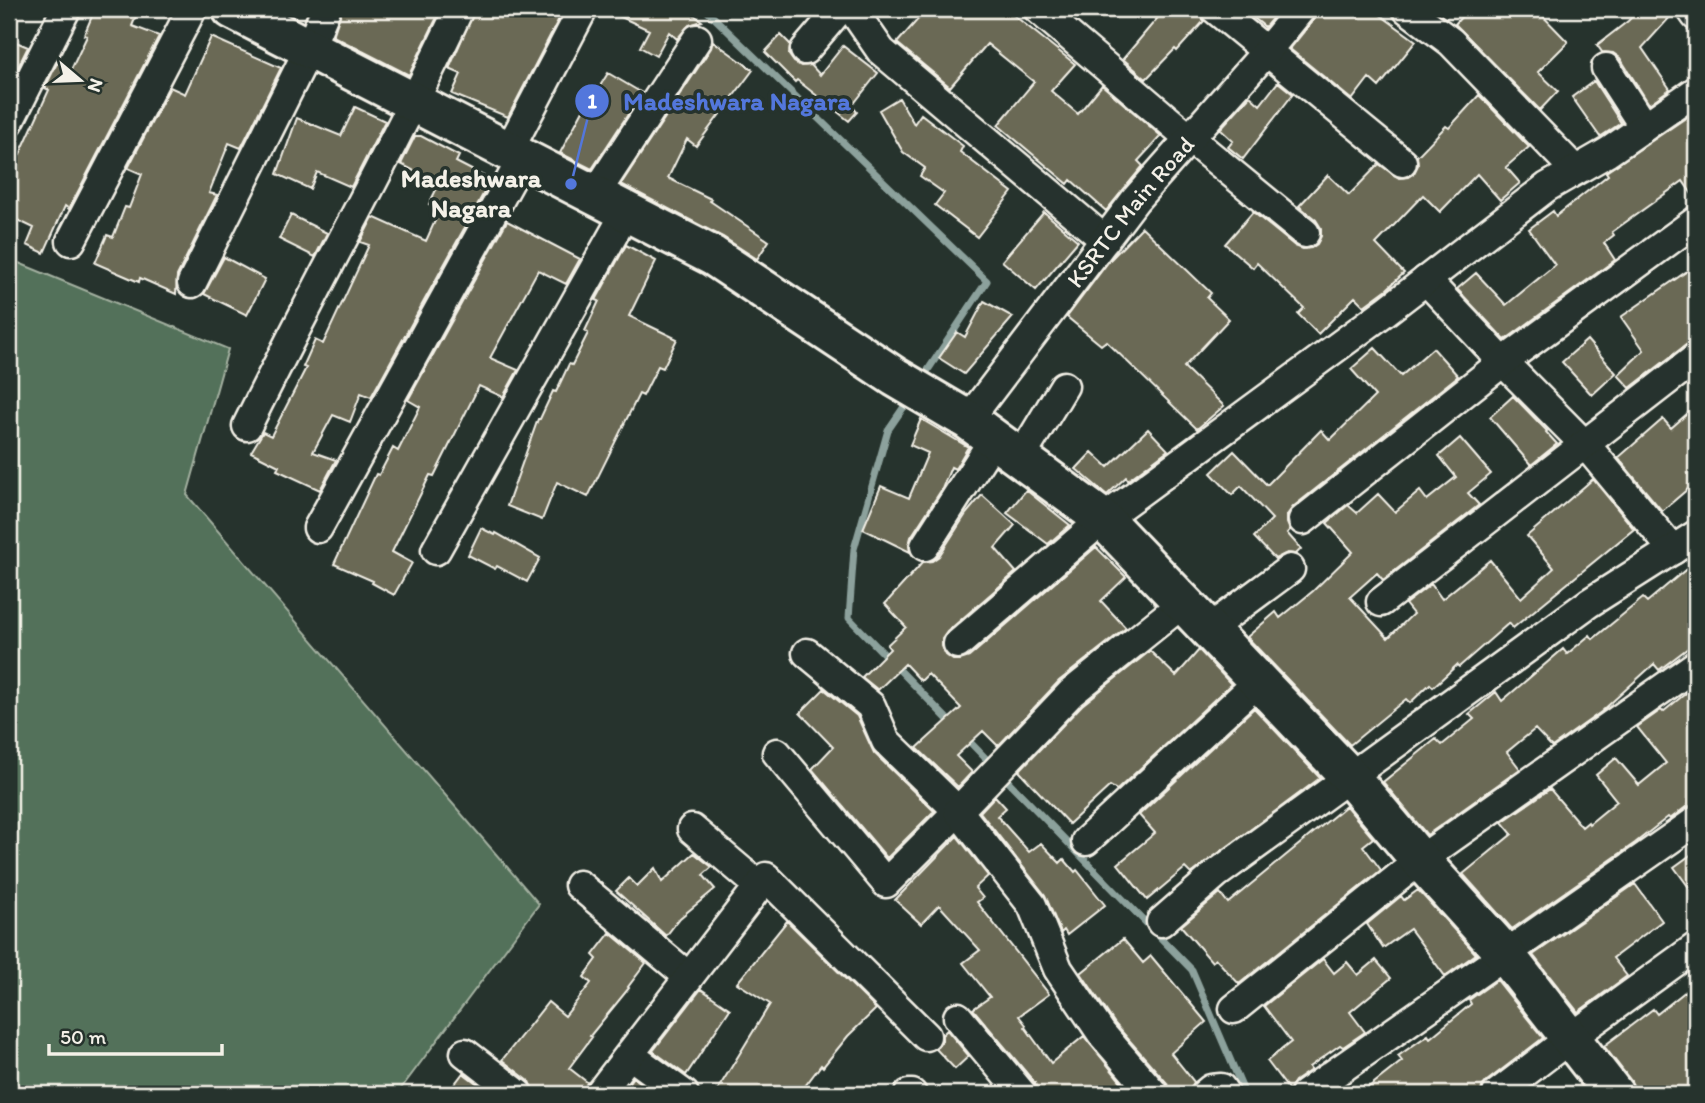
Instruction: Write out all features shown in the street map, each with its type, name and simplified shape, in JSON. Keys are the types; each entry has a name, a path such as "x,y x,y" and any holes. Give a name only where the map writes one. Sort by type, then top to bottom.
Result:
{"street":[{"path":"9,122 66,9"},
{"path":"71,241 192,9"},
{"path":"232,9 713,256 994,439 1102,519 1351,778 1504,953 1614,1094"},
{"path":"192,283 309,49 326,9"},
{"path":"247,426 289,340 415,104 459,9"},
{"path":"318,528 515,155 583,9"},
{"path":"805,50 840,9"},
{"path":"852,9 881,51 1105,240"},
{"path":"1038,9 1305,233"},
{"path":"1215,9 1402,162"},
{"name":"KSRTC Main Road","path":"994,439 1105,240 1135,200 1301,9"},
{"path":"1407,9 1451,42 1574,169"},
{"path":"1691,9 1696,16"},
{"path":"436,550 610,204 697,39"},
{"path":"1606,68 1644,127"},
{"path":"958,644 1102,519 1426,280 1547,187 1574,169 1608,152 1696,91"},
{"path":"1303,520 1503,362 1696,221"},
{"path":"1426,280 1584,444 1673,550"},
{"path":"1381,602 1696,358"},
{"path":"925,546 994,439 1064,386"},
{"path":"1161,922 1216,874 1589,603 1696,535"},
{"path":"777,753 887,883 1071,693 1196,616 1290,569"},
{"path":"807,653 871,706 886,741 958,811 1032,905 1058,969 1102,1034 1154,1094"},
{"path":"1234,1009 1420,860 1696,666"},
{"path":"1086,841 1259,681"},
{"path":"1305,1094 1696,821"},
{"path":"692,830 758,885"},
{"path":"599,1094 766,877 926,1036"},
{"path":"579,885 689,977"},
{"path":"1497,1094 1696,947"},
{"path":"958,1017 1022,1094"},
{"path":"465,1053 518,1094"},
{"path":"630,1055 684,1094"},
{"path":"1205,1094 1211,1089 1221,1087 1225,1094"}],"green space":[{"path":"9,259 228,349 187,495 539,904 397,1094 9,1094"}],"building":[{"path":"95,9 139,9 132,26 159,36 69,209 65,206 44,253 27,245 34,228 9,216 9,178 49,90 45,88 57,63 71,70 87,36 84,35"},
{"path":"342,9 441,9 409,75 333,36"},
{"path":"475,9 564,9 508,117 452,94 461,74 449,69"},
{"path":"604,9 686,9 702,21 689,25 677,39 669,32 656,56 640,47 649,30"},
{"path":"927,9 1006,9 1075,64 1051,91 1078,114 1102,85 1161,136 1138,161 1143,166 1106,211 1071,180 1068,184 998,125 1034,82 987,44 950,87 897,43"},
{"path":"1165,9 1199,9 1204,21 1177,51 1175,49 1146,79 1123,59"},
{"path":"1243,9 1280,9 1265,27"},
{"path":"1317,9 1372,9 1416,41 1379,87 1369,78 1352,100 1290,49 1314,19"},
{"path":"1468,9 1536,9 1568,42 1538,72 1558,91 1540,110 1455,24"},
{"path":"1639,9 1661,9 1670,17 1642,48 1670,89 1649,104 1620,58 1613,53 1602,52 1597,45"},
{"path":"781,35 790,44 789,55 794,62 801,66 811,65 820,75 843,46 878,73 852,106 857,112 849,121 797,80 795,82 765,52"},
{"path":"211,37 281,68 241,148 229,143 209,193 217,195 177,276 176,294 95,263 107,235 113,237 125,207 129,208 142,174 128,168 170,87 185,94"},
{"path":"9,39 28,47 14,75 9,72"},
{"path":"713,41 753,70 696,146 687,139 668,178 711,199 710,201 769,241 757,259 723,237 621,184 711,48"},
{"path":"608,73 642,93 592,169 560,153 590,97 592,99"},
{"path":"1594,81 1621,123 1600,137 1572,97"},
{"path":"1278,82 1293,94 1243,159 1228,147 1233,141 1220,129 1250,96 1260,105"},
{"path":"1479,95 1529,147 1506,167 1520,183 1500,200 1477,174 1440,212 1423,195 1376,244 1404,273 1364,306 1355,297 1318,334 1298,314 1304,308 1257,263 1253,268 1225,244 1253,212 1295,246 1311,248 1321,236 1321,228 1316,220 1299,206 1328,175 1349,195 1379,164 1399,178 1408,177 1418,165 1417,156 1446,126 1449,128"},
{"path":"899,98 914,124 921,114 963,146 960,152 1012,192 977,237 935,205 944,193 920,176 925,168 903,152 879,110"},
{"path":"355,107 385,121 351,187 317,172 310,189 277,174 297,118 341,136"},
{"path":"1696,111 1696,200 1683,181 1612,232 1614,235 1604,243 1615,260 1505,340 1457,289 1476,273 1506,305 1555,265 1529,229 1553,211 1556,216 1608,175 1606,172"},
{"path":"415,136 421,136 459,156 456,162 491,180 371,397 361,393 350,422 333,415 313,452 336,460 320,490 277,470 279,466 251,452 263,432 271,436 306,368 303,367 315,340 323,344 369,245 360,242 373,217 426,241 440,210 429,204 439,184 401,164"},
{"path":"1044,212 1078,241 1036,290 1002,261"},
{"path":"291,215 327,233 315,257 279,239"},
{"path":"507,221 580,259 566,284 538,270 490,358 518,370 503,397 479,386 392,552 412,563 394,595 372,583 373,581 334,564 376,474 379,475 393,448 398,451 420,407 408,400"},
{"path":"1142,227 1211,293 1207,298 1229,319 1184,367 1224,406 1197,429 1106,341 1101,345 1067,317 1109,261"},
{"path":"626,245 656,261 629,316 677,339 663,368 658,366 643,396 639,394 588,497 557,482 542,520 507,506 538,419 553,391 556,392 569,364 572,365 588,333 585,331 599,301 596,300"},
{"path":"224,257 265,279 247,315 204,294"},
{"path":"1696,265 1696,342 1686,345 1630,388 1618,375 1644,350 1621,317"},
{"path":"984,301 1013,317 964,374 939,358 957,332 965,337"},
{"path":"1587,340 1616,373 1592,395 1562,362"},
{"path":"1375,348 1401,376 1433,348 1458,376 1293,507 1287,515 1290,530 1287,533 1301,549 1296,554 1287,553 1275,559 1254,537 1272,519 1241,486 1232,495 1211,473 1234,451 1267,485 1321,430 1330,440 1375,396 1351,369"},
{"path":"1513,396 1557,444 1531,465 1490,417"},
{"path":"1696,406 1696,482 1662,511 1618,458 1663,419 1671,428"},
{"path":"921,419 968,447 955,469 951,467 942,489 911,537 910,552 863,529 881,486 909,498 928,453 910,445"},
{"path":"1148,429 1168,450 1128,480 1126,477 1107,495 1076,469 1092,452 1108,467"},
{"path":"1460,438 1491,474 1468,493 1479,505 1383,580 1377,573 1350,597 1388,638 1413,614 1405,604 1431,584 1442,599 1490,560 1521,598 1554,568 1527,536 1593,479 1634,529 1513,628 1509,623 1433,687 1430,684 1410,703 1406,699 1350,745 1247,637 1276,612 1280,618 1313,591 1353,552 1327,523 1348,505 1357,513 1378,494 1395,512 1420,491 1427,500 1456,477 1439,456"},
{"path":"1026,490 1070,525 1048,544 1007,513"},
{"path":"982,495 1015,525 995,548 1016,572 947,632 942,639 946,655 953,660 969,657 1096,547 1126,577 1101,601 1126,628 1059,681 998,746 983,731 956,756 972,772 958,787 917,748 961,708 928,674 921,681 905,664 878,690 862,677 890,649 887,645 906,627 885,604 923,562 932,561 939,556 966,514"},
{"path":"481,528 495,535 496,533 540,558 527,582 468,555"},
{"path":"1696,561 1696,642 1659,670 1654,664 1601,712 1552,747 1535,729 1507,752 1520,769 1427,835 1383,782 1436,739 1442,745 1474,719 1469,714 1496,692 1502,701 1563,649 1567,654 1590,635 1593,639 1643,598 1647,602"},
{"path":"1199,650 1231,684 1117,790 1110,786 1069,824 1019,771 1082,705 1150,651 1176,676"},
{"path":"1696,685 1696,805 1686,807 1670,819 1668,817 1512,929 1463,874 1512,834 1502,822 1550,789 1582,827 1588,822 1589,824 1617,801 1596,775 1616,758 1639,785 1666,763 1637,727 1661,710 1663,712"},
{"path":"824,689 857,716 874,753 934,811 887,858 812,769 833,747 800,713"},
{"path":"1254,708 1320,778 1191,874 1185,868 1147,900 1118,864 1155,833 1139,815"},
{"path":"995,796 1006,808 997,816 1029,852 1041,843 1060,863 1064,859 1075,872 1077,870 1105,905 1067,935 1064,930 1061,933 1045,895 980,812"},
{"path":"1346,806 1373,838 1363,846 1381,870 1239,984 1216,959 1212,962 1181,926 1220,893 1228,903"},
{"path":"957,836 988,876 975,888 983,898 977,902 1049,994 1019,1016 1025,1027 1051,1063 1084,1036 1127,1089 1120,1094 1038,1094 1035,1083 973,1009 990,997 963,963 980,950 939,905 921,924 895,900"},
{"path":"1696,851 1696,897 1674,867"},
{"path":"694,853 712,867 703,875 715,889 680,918 666,936 616,891 629,878 637,886 655,868 662,882"},
{"path":"1635,884 1662,921 1613,958 1627,976 1578,1012 1533,955"},
{"path":"1418,890 1476,954 1445,976 1410,929 1383,948 1367,924 1401,896 1404,900"},
{"path":"787,921 876,1009 848,1036 823,1067 821,1065 799,1094 715,1094 770,1004 737,983"},
{"path":"610,933 646,963 569,1068 587,1082 583,1094 534,1094 529,1081 502,1060 548,1002 565,1016 591,983 584,977 597,959 593,955"},
{"path":"1123,939 1143,963 1151,956 1206,1022 1171,1053 1194,1082 1189,1094 1170,1094 1167,1083 1115,1024 1081,973"},
{"path":"1323,959 1334,973 1347,962 1358,975 1376,960 1391,978 1350,1012 1365,1032 1343,1047 1340,1045 1309,1067 1311,1070 1295,1081 1289,1090 1267,1061 1291,1042 1264,1006"},
{"path":"1497,980 1543,1038 1487,1081 1481,1094 1360,1094 1402,1061 1398,1056 1428,1035 1430,1038 1471,1004 1469,1000"},
{"path":"701,989 730,1009 686,1075 653,1051"},
{"path":"1686,991 1696,1005 1696,1094 1635,1094 1631,1081 1604,1046 1653,1009 1657,1014"},
{"path":"947,1030 969,1056 955,1069 936,1049"},
{"path":"463,1073 491,1094 447,1094"},
{"path":"633,1077 656,1094 620,1094"}],"waterway":[{"path":"705,9 987,281 922,379"},
{"path":"910,398 888,430 854,549 849,618 955,727"},
{"path":"966,738 994,767"},
{"path":"1002,775 1192,970 1245,1094"}],"place":[{"name":"Madeshwara Nagara","path":"571,184"}],"district":[{"name":"Madeshwara Nagara","path":"471,193"}]}
